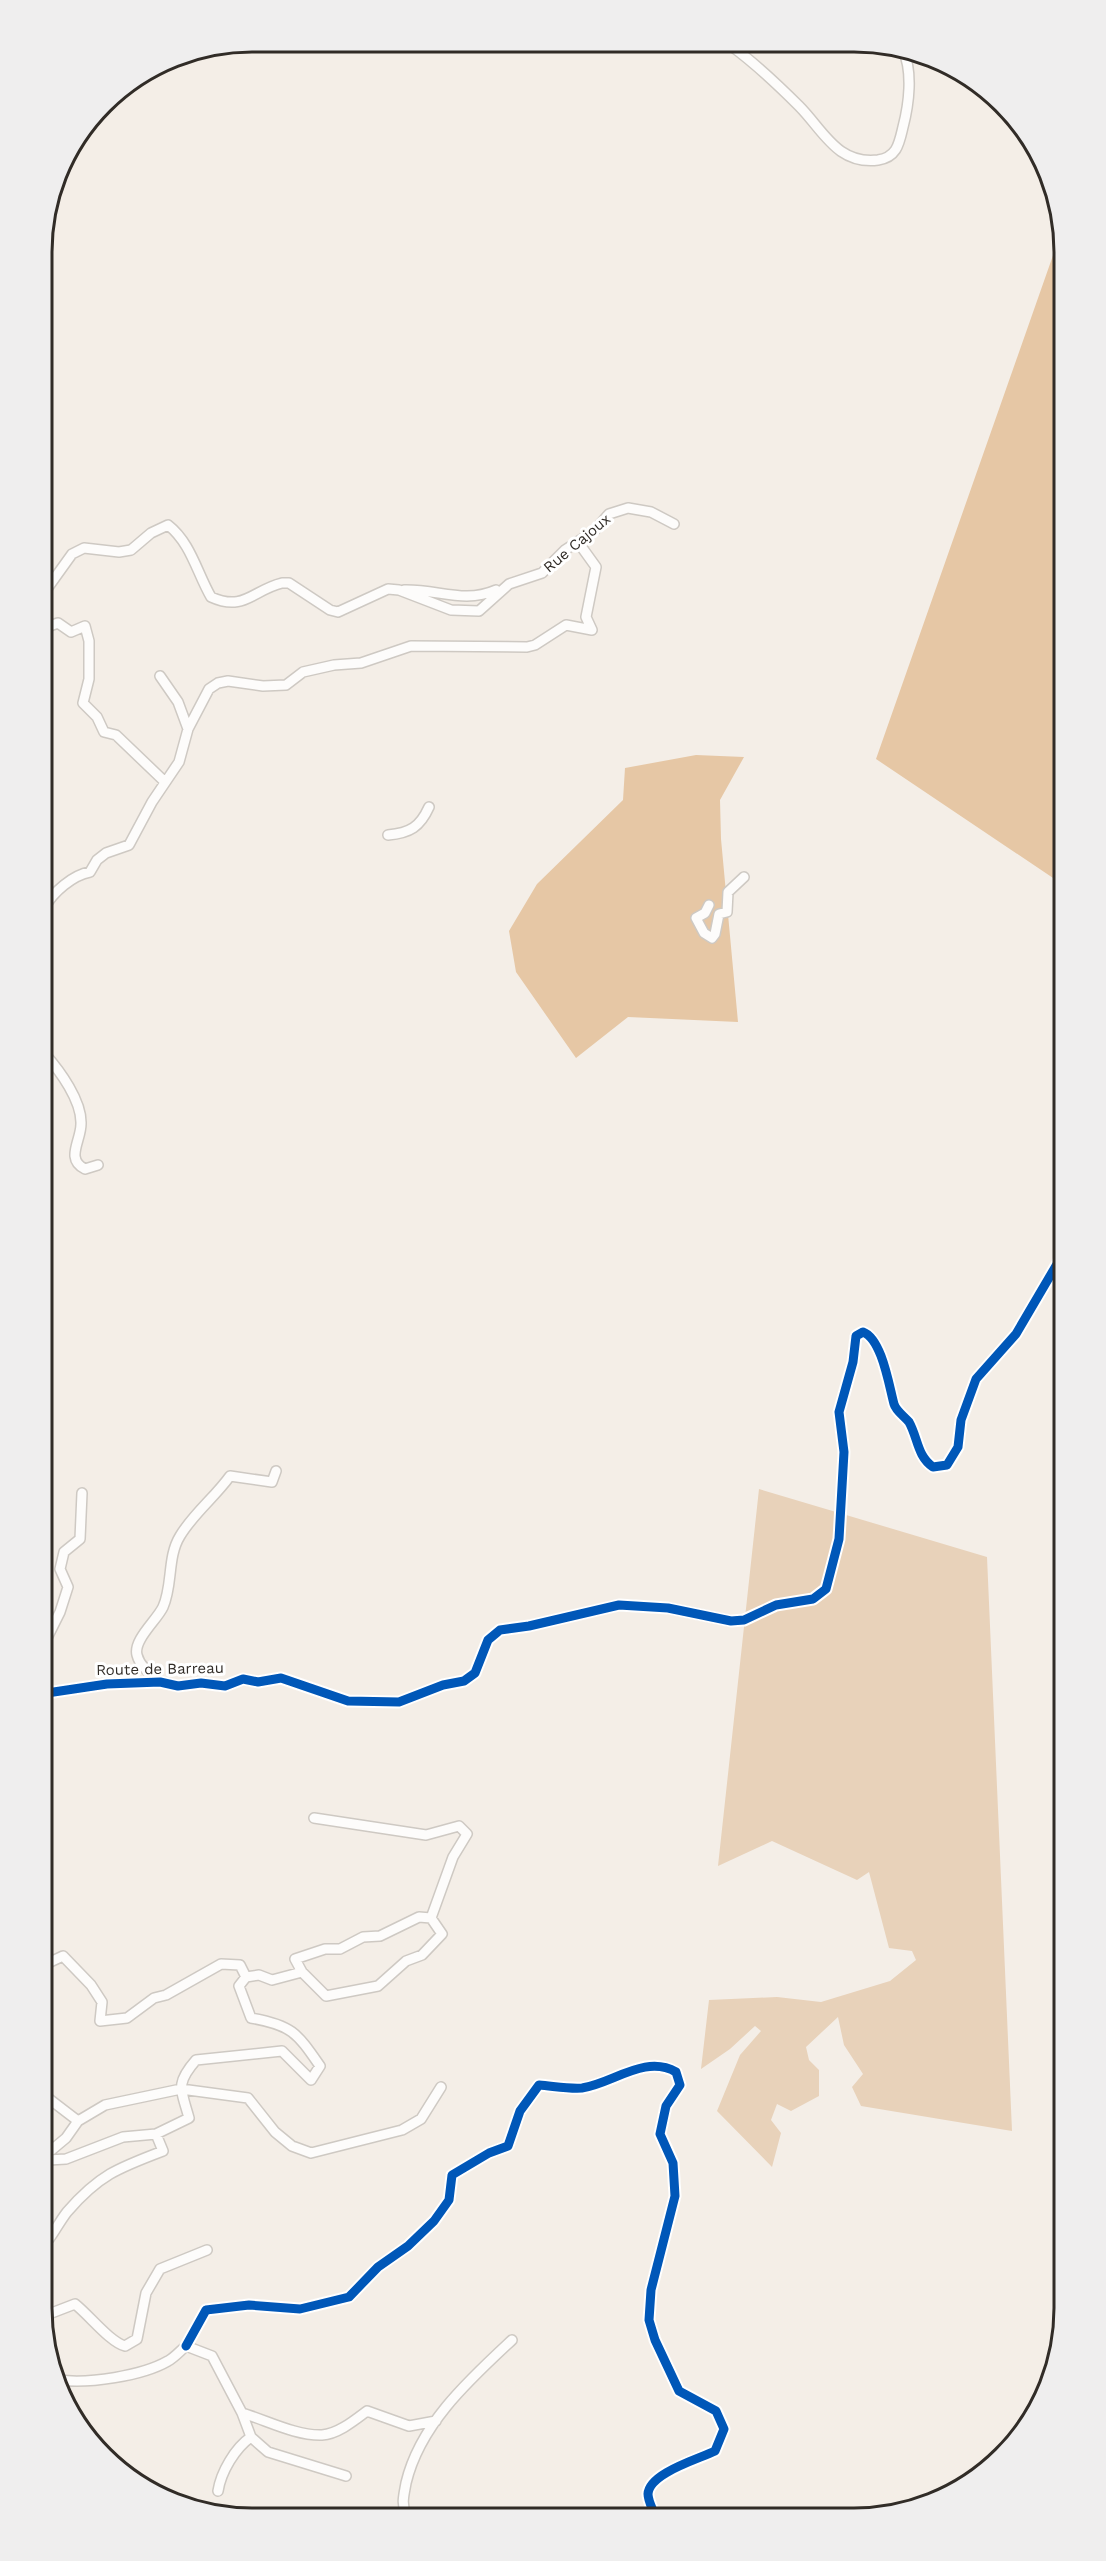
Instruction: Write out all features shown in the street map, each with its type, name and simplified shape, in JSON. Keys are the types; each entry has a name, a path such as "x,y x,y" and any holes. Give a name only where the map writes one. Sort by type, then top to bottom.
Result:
{"street":[{"path":"739,52 751,60 801,108 822,136 848,156 860,160 887,158 896,152 908,93 904,59"},
{"name":"Rue Cajoux","path":"399,590 432,604 467,612 479,611 508,584 542,573 565,550 594,531 609,514 628,508 651,512 674,524"},
{"path":"53,581 72,554 84,548 119,552 131,550 151,533 168,525 178,533 184,543 211,597 225,604 241,602 282,583 289,583 330,610 338,612 388,589 442,592 475,598 508,584"},
{"path":"53,897 80,873 90,872 97,860 129,845 164,781 179,762 188,729 209,689 228,681 263,686 286,685 303,672 334,664 361,663 411,646 527,647 535,645 566,625 592,630 586,617 596,567 578,542"},
{"path":"53,625 58,623 71,632 85,626 89,641 89,679 83,703 97,717 104,732 116,735 164,781"},
{"path":"160,676 178,702 188,729"},
{"path":"388,835 404,832 419,825 429,807"},
{"path":"709,905 705,913 696,918 704,933 712,938 715,934 716,919 719,914 727,912 728,892 744,878"},
{"path":"53,1066 79,1109 82,1122 74,1157 77,1165 85,1169 98,1165"},
{"name":"Route de Barreau","path":"52,1692 99,1684 160,1682 178,1686 201,1683 225,1686 243,1679 258,1682 281,1678 348,1701 399,1702 443,1685 464,1681 475,1672 488,1640 500,1630 529,1626 618,1605 668,1608 731,1621 744,1620 776,1605 813,1599 822,1594 830,1580 839,1539 844,1452 839,1412 853,1362 856,1335 863,1332 873,1340 890,1377 894,1407 909,1423 926,1462 933,1467 947,1465 958,1447 961,1420 976,1379 1016,1334 1054,1270"},
{"path":"160,1682 146,1671 137,1655 137,1646 163,1606 171,1562 179,1537 231,1476 272,1482 276,1471"},
{"path":"52,1627 68,1587 60,1569 64,1552 80,1539 82,1493"},
{"path":"315,1818 426,1835 459,1826 467,1834 453,1857 431,1918"},
{"path":"419,1917 431,1918 442,1934 422,1955 406,1961 378,1986 326,1996 302,1972 295,1959 325,1949 340,1949 363,1937 380,1936 419,1917"},
{"path":"52,1961 63,1956 91,1985 102,2002 100,2021 127,2018 154,1998 166,1995 220,1964 240,1965 246,1977"},
{"path":"52,2160 66,2159 123,2138 156,2134 189,2118 181,2090 183,2075 196,2060 282,2051 311,2080 320,2066 298,2034 274,2022 251,2018 239,1986 246,1977 259,1975 272,1980 302,1972"},
{"path":"67,2381 80,2383 137,2372 168,2361 186,2346 206,2310 249,2306 300,2309 349,2297 378,2267 408,2246 434,2221 449,2200 452,2175 489,2153 508,2146 520,2111 539,2085 582,2088 648,2066 668,2067 676,2072 680,2085 666,2106 660,2134 673,2163 675,2196 651,2290 649,2320 655,2340 679,2391 716,2411 724,2429 715,2451 679,2465 651,2486 648,2495 652,2508"},
{"path":"52,2150 66,2138 78,2121 105,2105 181,2090 248,2098 274,2132 292,2146 311,2153 402,2130 421,2119 441,2087"},
{"path":"52,2101 78,2121"},
{"path":"52,2234 65,2214 102,2177 137,2159 163,2151 156,2134"},
{"path":"52,2313 75,2304 95,2320 115,2343 125,2346 137,2339 146,2293 160,2269 207,2250"},
{"path":"403,2508 412,2460 435,2421 469,2380 512,2340"},
{"path":"186,2346 212,2356 242,2413 251,2437 268,2452 346,2476"},
{"path":"242,2413 302,2432 324,2435 349,2424 368,2411 409,2426 435,2421"},
{"path":"218,2491 220,2481 237,2450 251,2437"}],"shaded area":[{"path":"1054,253 1054,878 876,759"},
{"path":"696,755 744,757 720,800 721,839 738,1022 628,1017 576,1058 516,972 509,931 537,884 623,800 625,768"},
{"path":"759,1489 987,1557 1012,2131 861,2106 852,2087 863,2074 844,2045 838,2017 806,2047 809,2060 819,2070 819,2096 791,2111 777,2104 771,2120 781,2133 772,2167 717,2111 740,2055 761,2031 755,2026 730,2049 701,2069 709,2000 777,1997 821,2002 890,1981 916,1960 912,1951 889,1948 869,1872 857,1880 772,1841 718,1866"}],"cycle path":[{"path":"52,1692 107,1684 160,1682 178,1686 201,1683 225,1686 243,1679 258,1682 281,1678 348,1701 399,1702 443,1685 464,1681 475,1673 488,1640 500,1630 529,1626 619,1605 668,1608 731,1621 744,1620 776,1605 813,1599 826,1589 839,1539 844,1452 839,1412 853,1362 856,1336 863,1332 870,1336 875,1344 884,1364 895,1407 909,1422 924,1458 933,1467 947,1465 958,1447 961,1420 976,1379 1016,1334 1054,1270"},
{"path":"186,2346 206,2310 249,2305 300,2309 349,2297 378,2267 408,2246 434,2221 449,2200 452,2175 489,2153 508,2146 520,2111 539,2085 582,2088 641,2068 664,2067 676,2072 680,2085 666,2106 660,2134 673,2163 675,2196 651,2290 649,2320 655,2340 679,2391 716,2411 724,2429 715,2451 665,2473 651,2486 648,2496 652,2508"}]}
